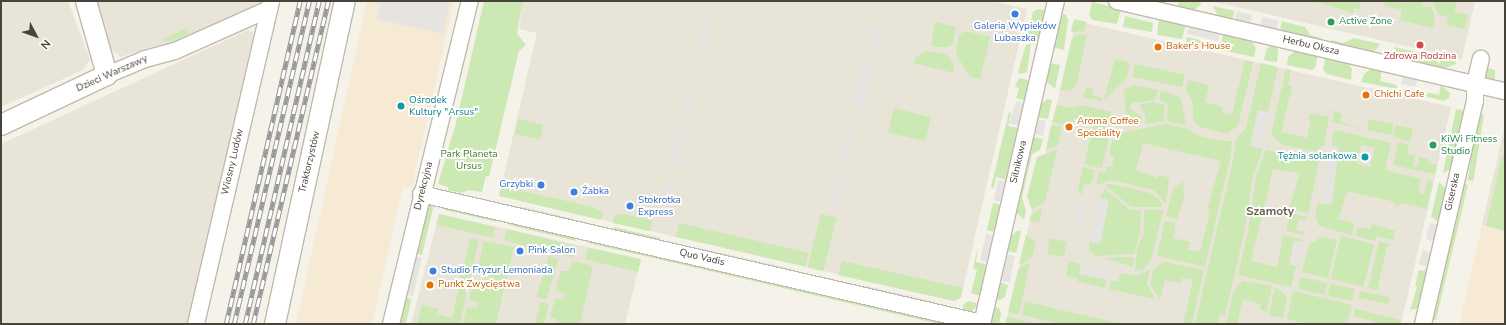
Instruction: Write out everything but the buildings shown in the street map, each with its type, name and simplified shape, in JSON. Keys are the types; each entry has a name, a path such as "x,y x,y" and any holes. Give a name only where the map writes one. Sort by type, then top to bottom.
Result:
{"street":[{"path":"86,1 107,75"},
{"name":"Traktorzystów","path":"275,324 345,1"},
{"name":"Dyrekcyjna","path":"391,324 421,194 470,1"},
{"name":"Silnikowa","path":"982,323 1056,1"},
{"name":"Herbu Oksza","path":"1117,1 1505,91"},
{"name":"Dzieci Warszawy","path":"1,125 107,75 145,59 175,51 270,5"},
{"name":"Wiosny Ludów","path":"196,324 270,5"},
{"name":"Giserska","path":"1423,324 1475,101 1475,84 1481,59"},
{"name":"Quo Vadis","path":"421,194 982,323"}],"shaded area":[{"path":"1,1 68,1 90,60 83,70 1,107"},
{"path":"95,1 265,1 173,46 154,46 121,57 111,50"},
{"path":"367,1 454,1 412,187 403,186 372,324 296,324"},
{"path":"440,1 450,3 443,34 377,19 380,4 370,2"},
{"path":"523,1 993,1 1027,9 961,297 954,301 499,196 537,33 519,29"},
{"path":"1211,1 1475,1 1462,59"},
{"path":"1237,11 1252,15 1250,25 1234,21"},
{"path":"1262,17 1279,21 1276,31 1260,27"},
{"path":"702,21 712,23 707,48 697,47"},
{"path":"1076,21 1451,107 1401,324 1006,324"},
{"path":"872,23 882,25 877,50 867,49"},
{"path":"1189,25 1220,32 1218,41 1187,34"},
{"path":"248,30 255,34 188,324 1,324 1,144"},
{"path":"862,63 872,65 864,107 854,105"},
{"path":"1403,74 1418,78 1415,87 1401,84"},
{"path":"685,93 695,95 691,115 681,113"},
{"path":"1016,101 1026,104 1019,126 1009,123"},
{"path":"1258,110 1268,112 1261,148 1251,146"},
{"path":"1036,119 1046,121 1043,136 1033,134"},
{"path":"680,120 689,122 684,142 675,140"},
{"path":"1505,125 1505,231 1482,225"},
{"path":"846,133 856,136 847,165 837,162"},
{"path":"1331,146 1339,147 1332,205 1324,204"},
{"path":"673,147 683,149 679,169 669,167"},
{"path":"836,180 845,183 836,209 827,207"},
{"path":"998,180 1008,182 1004,203 994,201"},
{"path":"665,182 675,184 671,204 661,202"},
{"path":"1081,198 1088,200 1081,224 1074,222"},
{"path":"1099,198 1109,200 1100,244 1090,242"},
{"path":"523,207 570,218 574,224 517,211"},
{"path":"439,214 641,259 625,324 411,324"},
{"path":"1430,223 1439,225 1435,242 1426,240"},
{"path":"1482,226 1505,231 1505,324 1459,324"},
{"path":"986,234 995,236 989,262 980,260"},
{"path":"1294,241 1301,242 1298,266 1291,265"},
{"path":"699,248 792,269 795,275 694,251"},
{"path":"1423,250 1433,253 1428,267 1419,264"},
{"path":"1005,254 1015,256 1010,282 1000,281"},
{"path":"413,256 422,258 413,296 404,294"},
{"path":"1081,264 1109,270 1107,280 1079,274"},
{"path":"862,285 932,301 931,308 860,292"}],"green space":[{"name":"Park Planeta Ursus","path":"484,1 523,1 517,33 526,45 519,51 489,177 486,176 482,192 469,190 461,193 448,190 448,187 438,184 456,123"},
{"path":"1179,1 1193,1 1202,3 1194,11 1177,8"},
{"path":"1313,1 1361,1 1359,9 1354,8 1353,13"},
{"path":"1385,1 1406,3 1406,1 1423,1 1422,7 1431,7 1435,16 1433,28 1400,20 1402,10 1384,6"},
{"path":"1432,1 1457,1 1454,12 1468,15 1464,29 1446,25 1448,17 1438,14"},
{"path":"1092,2 1121,9 1117,24 1092,20 1089,15"},
{"path":"1213,6 1235,11 1232,20 1218,16"},
{"path":"1038,9 1047,11 1040,42 1027,38 1033,12"},
{"path":"1063,14 1066,15 1068,20 1064,50 1053,47"},
{"path":"1125,16 1153,23 1152,32 1123,27"},
{"path":"1159,18 1186,24 1182,39 1157,35"},
{"path":"1074,19 1087,22 1084,32 1078,31 1073,33 1071,31"},
{"path":"1282,21 1305,27 1310,35 1321,38 1322,41 1280,31"},
{"path":"935,22 956,27 953,43 949,47 935,47 931,44"},
{"path":"187,28 189,33 172,41 163,42 163,39"},
{"path":"965,31 990,37 980,79 970,77 956,54 959,35"},
{"path":"1223,33 1251,40 1256,48 1254,57 1221,50"},
{"path":"1079,34 1087,36 1076,86 1069,91 1060,90 1072,38"},
{"path":"1187,37 1216,44 1217,47 1186,42"},
{"path":"1354,38 1380,44 1376,50 1369,52 1330,43 1332,40 1343,43"},
{"path":"1031,44 1027,72 1020,74 1018,72 1026,45"},
{"path":"1271,45 1276,46 1278,51 1277,62 1264,60 1266,50"},
{"path":"1394,47 1455,61 1456,64 1442,69 1398,58"},
{"path":"927,51 946,54 954,64 954,73 914,63 917,56"},
{"path":"1295,51 1318,55 1315,68 1311,70 1287,65 1288,57"},
{"path":"1326,56 1349,64 1352,69 1351,80 1327,74 1323,69"},
{"path":"1115,59 1130,63 1127,78 1104,100"},
{"path":"1245,60 1253,62 1238,125 1227,134 1199,127 1193,119 1193,102 1186,91 1188,80 1209,85 1205,102 1223,107 1222,113 1232,115"},
{"path":"1050,63 1060,65 1055,89 1047,82"},
{"path":"1261,63 1278,67 1268,112 1258,110 1250,146 1263,149 1253,176 1244,233 1225,316 1220,315 1218,324 1195,324 1234,156 1236,139 1246,128"},
{"path":"1135,64 1185,75 1182,87 1132,77"},
{"path":"1484,67 1495,70 1495,81 1485,79 1482,74"},
{"path":"1372,68 1382,69 1380,81 1397,85 1397,89 1361,82 1364,74"},
{"path":"1286,69 1291,70 1288,85 1292,86 1281,132 1307,138 1311,120 1308,119 1310,113 1329,117 1324,145 1315,151 1283,145 1271,135"},
{"path":"1019,78 1031,81 1026,101 1016,98 1019,88 1015,86"},
{"path":"1134,85 1158,90 1155,100 1132,103 1129,108 1142,117 1141,123 1127,126 1124,90"},
{"path":"1441,85 1450,93 1449,98 1444,101 1417,94 1418,90 1439,95"},
{"path":"1087,87 1093,89 1092,95 1102,98 1101,101 1083,97"},
{"path":"1161,90 1181,98 1186,125 1167,121 1168,103 1159,100"},
{"path":"1047,99 1052,100 1048,119 1037,117 1041,104"},
{"path":"1152,102 1165,105 1164,121 1145,124 1146,116 1139,105"},
{"path":"1057,105 1070,108 1082,105 1111,112 1107,128 1111,129 1102,168 1084,164 1094,124 1067,121 1066,125 1052,122"},
{"path":"894,108 931,117 925,141 888,132"},
{"path":"1456,109 1466,111 1452,168 1443,173"},
{"path":"1331,110 1342,114 1340,122 1363,129 1332,122 1334,115"},
{"path":"1009,112 1011,113 1008,126 1020,128 1008,180 996,177 994,188 991,187"},
{"path":"1478,114 1484,115 1473,181 1468,180"},
{"path":"518,119 543,125 540,139 515,134"},
{"path":"1369,119 1393,124 1391,135 1367,130"},
{"path":"1166,124 1189,129 1199,136 1222,141 1232,141 1231,155 1205,267 1157,256 1165,221 1176,223 1173,238 1190,242 1188,250 1200,252 1210,211 1207,210 1221,161 1143,143 1136,170 1157,178 1159,175 1169,178 1166,204 1154,190 1111,180 1096,185 1099,172 1105,173 1107,166 1112,167 1114,157 1109,155 1114,134"},
{"path":"1051,125 1062,127 1058,145 1046,150"},
{"path":"1396,125 1413,129 1410,142 1393,136"},
{"path":"1334,130 1391,143 1385,170 1421,179 1418,192 1424,194 1428,180 1433,182 1427,209 1401,203 1400,206 1394,205 1395,202 1348,191 1338,219 1354,223 1352,235 1319,226 1315,216 1318,203 1325,205 1338,147 1331,146","holes":["1361,145 1375,148 1370,167 1356,164"]},
{"path":"1032,137 1043,139 1040,150 1032,154 1022,197 1026,211 1024,220 1016,212"},
{"path":"1398,142 1409,145 1407,154 1415,156 1413,166 1417,167 1419,157 1428,159 1428,163 1437,165 1435,174 1393,165"},
{"path":"1057,150 1045,202 1032,210 1027,197 1037,157"},
{"path":"1266,150 1319,162 1308,213 1289,209 1300,173 1273,169 1251,261 1277,267 1283,235 1302,240 1301,242 1294,241 1289,264 1296,266 1291,287 1238,275 1248,232 1256,176"},
{"path":"1502,155 1505,156 1505,231 1486,226"},
{"path":"1083,167 1095,170 1091,185 1084,184 1082,195 1078,191"},
{"path":"1184,181 1183,193 1185,194 1177,219 1166,216 1173,189"},
{"path":"1439,182 1446,189 1440,222 1431,217"},
{"path":"1461,183 1468,185 1436,320 1430,319"},
{"path":"1111,184 1150,193 1159,199 1163,207 1131,207 1105,185"},
{"path":"501,186 592,207 603,212 601,220 499,196"},
{"path":"1105,189 1130,210 1141,210 1140,232 1134,254 1095,256 1089,250 1089,242 1099,244 1109,200 1099,198"},
{"path":"993,203 1002,205 995,232 987,230"},
{"path":"434,204 422,255 414,253 428,205"},
{"path":"444,204 494,218 497,222 445,210"},
{"path":"1042,208 1040,222 1029,221 1031,215"},
{"path":"1144,210 1163,210 1163,212 1151,260 1144,269 1135,271 1137,249 1144,233"},
{"path":"1290,213 1307,217 1306,220 1299,219 1296,230 1304,232 1303,235 1286,231"},
{"path":"439,214 496,227 493,238 437,225"},
{"path":"624,214 653,221 650,231 613,223 614,215"},
{"path":"821,214 837,218 823,271 808,267"},
{"path":"511,222 575,238 576,241 509,225"},
{"path":"679,223 809,253 805,267 676,237"},
{"path":"1372,224 1395,231 1393,240 1376,236 1375,241 1356,236 1358,227 1371,229"},
{"path":"613,227 661,238 658,241 615,231"},
{"path":"507,229 576,246 573,258 504,241"},
{"path":"1017,231 1021,231 1016,253 1006,251 1009,238"},
{"path":"1026,235 1036,241 1032,257 1019,265"},
{"path":"1341,236 1374,244 1363,287 1330,279"},
{"path":"1321,237 1337,240 1328,278 1302,272 1309,245"},
{"path":"470,238 479,240 472,267 464,265"},
{"path":"1049,238 1067,242 1064,256 1048,255"},
{"path":"592,240 951,321 950,324 939,324 588,243"},
{"path":"484,241 514,247 496,323 498,324 463,324 467,307 477,308 477,302 469,300 474,281 481,282 485,277 476,274"},
{"path":"1379,241 1392,245 1387,246 1377,290 1368,288"},
{"path":"978,247 976,262 989,265 981,296 971,293 977,270 973,268"},
{"path":"588,248 641,259 638,272 585,259"},
{"path":"549,256 559,259 546,300 536,297"},
{"path":"1133,257 1133,267 1105,258"},
{"path":"572,261 593,266 580,324 558,324 556,319 550,318 555,298 562,300 565,294 556,290 561,271 570,271"},
{"path":"842,261 963,288 961,297 954,301 838,275"},
{"path":"1069,261 1081,264 1079,274 1107,280 1105,288 1077,281 1078,278 1066,276"},
{"path":"1030,262 1019,314 1008,312 1018,270"},
{"path":"1164,262 1204,270 1192,324 1183,324 1193,280 1182,278 1181,283 1165,280 1160,301 1150,284 1154,269"},
{"path":"466,269 470,271 472,275 470,279 466,281 462,279 460,275 462,271"},
{"path":"1425,269 1429,270 1419,308 1410,310 1417,287 1415,286 1419,270 1424,271"},
{"path":"1150,270 1147,284 1155,299 1109,289 1111,281 1118,282 1120,273 1136,276"},
{"path":"1301,277 1327,283 1325,295 1298,289"},
{"path":"1243,281 1272,286 1266,314 1265,311 1260,310 1261,304 1243,299 1237,324 1226,324 1234,290"},
{"path":"999,282 1008,285 1005,297 1000,300 995,299"},
{"path":"460,284 468,286 460,324 417,324 422,305 438,309 437,314 452,318"},
{"path":"1330,284 1355,289 1352,301 1328,296"},
{"path":"1275,287 1287,296 1283,318 1269,315"},
{"path":"1293,291 1352,305 1347,324 1309,324 1287,319"},
{"path":"1360,291 1389,297 1388,304 1359,298"},
{"path":"404,297 412,299 406,324 397,324"},
{"path":"968,301 979,304 972,311 961,313 964,304"},
{"path":"1025,301 1122,324 1060,324 1022,315"},
{"path":"540,302 549,304 544,324 535,324"},
{"path":"993,307 999,308 1001,313 999,324 989,324"},
{"path":"1355,309 1401,320 1400,324 1382,324 1354,316"},
{"path":"1007,317 1037,324 1005,324"}],"railway":[{"path":"226,324 300,1"},
{"path":"234,324 309,1"},
{"path":"245,324 319,1"},
{"path":"253,324 328,1"}],"place":[{"name":"Galeria Wypieków Lubaszka","path":"1015,14"},
{"name":"Active Zone","path":"1331,22"},
{"name":"Zdrowa Rodzina","path":"1420,45"},
{"name":"Baker's House","path":"1158,47"},
{"name":"Chichi Cafe","path":"1366,95"},
{"name":"Ośrodek Kultury \"Arsus\"","path":"401,106"},
{"name":"Aroma Coffee Speciality","path":"1069,127"},
{"name":"KiWi Fitness Studio","path":"1433,145"},
{"name":"Tężnia solankowa","path":"1365,157"},
{"name":"Grzybki","path":"541,185"},
{"name":"Żabka","path":"574,192"},
{"name":"Stokrotka Express","path":"630,206"},
{"name":"Pink Salon","path":"520,251"},
{"name":"Studio Fryzur Lemoniada","path":"433,271"},
{"name":"Punkt Zwycięstwa","path":"430,285"}],"district":[{"name":"Szamoty","path":"1270,212"}]}
